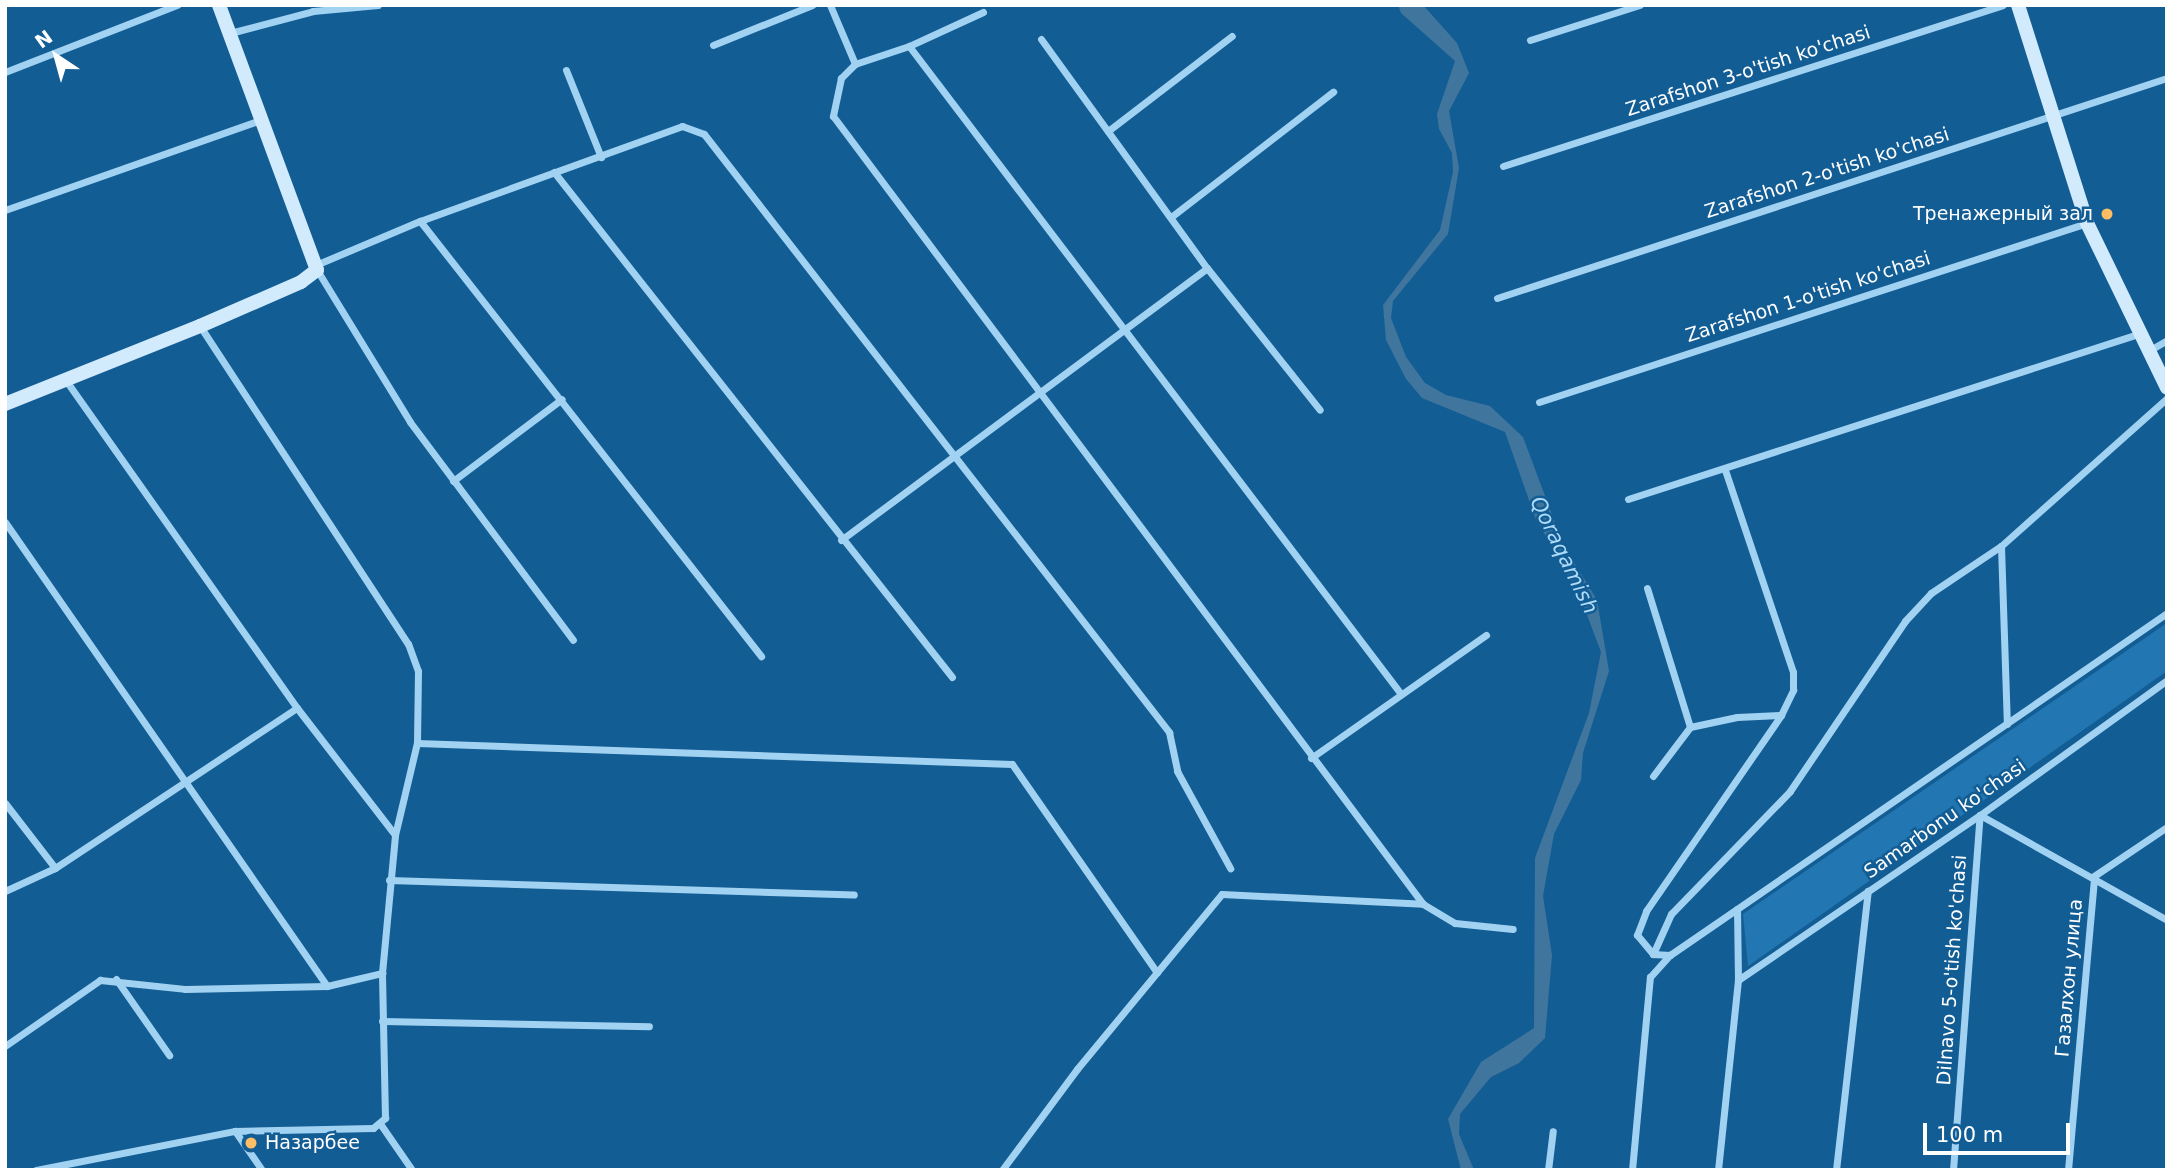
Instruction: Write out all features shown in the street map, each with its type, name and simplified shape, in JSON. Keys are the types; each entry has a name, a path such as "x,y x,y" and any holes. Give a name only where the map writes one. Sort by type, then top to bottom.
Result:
{"street":[{"path":"5,72 177,5"},
{"path":"219,5 258,121 317,267 410,422 573,640"},
{"path":"230,33 313,11 378,5"},
{"path":"713,46 812,5"},
{"path":"830,5 855,64"},
{"path":"1530,40 1640,5"},
{"name":"Zarafshon 3-o'tish ko'chasi","path":"1503,166 2003,5"},
{"path":"2018,5 2087,223 2167,388"},
{"path":"983,12 909,46 855,64 841,78 833,116 1311,758 1423,904 1455,923 1513,929"},
{"path":"1108,131 1232,36"},
{"path":"1041,39 1207,268 1320,410"},
{"path":"909,46 1401,694"},
{"path":"566,70 601,157"},
{"name":"Zarafshon 2-o'tish ko'chasi","path":"1497,298 2167,78"},
{"path":"1171,217 1333,93"},
{"path":"5,211 258,121"},
{"path":"5,404 67,382 301,282 317,267 420,221 682,126 704,134 1169,732 1177,771 1230,868"},
{"path":"554,172 841,540 952,677"},
{"path":"420,221 761,656"},
{"name":"Zarafshon 1-o'tish ko'chasi","path":"1539,402 2087,223"},
{"path":"841,540 1207,268"},
{"path":"200,326 408,644 418,670 417,743 395,835 389,880 382,973 385,1118 381,1125"},
{"path":"1628,499 1725,470 2142,333"},
{"path":"2150,350 2167,340"},
{"path":"67,382 297,708 395,835"},
{"path":"1653,954 1671,914 1790,791 1815,758 1905,621 1931,593 2001,546 2167,398"},
{"path":"453,481 562,399"},
{"path":"1670,955 1653,954 1637,935 1646,911 1781,715 1793,690 1793,673 1725,470"},
{"path":"5,522 327,986"},
{"path":"2001,546 2007,724"},
{"path":"1647,588 1690,727"},
{"path":"1632,1170 1650,977 1670,955 2167,613"},
{"path":"1311,758 1486,635"},
{"name":"Samarbonu ko'chasi","path":"1738,980 1980,815 2167,680"},
{"path":"5,891 55,868 297,708"},
{"path":"1653,776 1690,727 1737,717 1781,715"},
{"path":"417,743 1012,764 1157,973"},
{"path":"5,803 55,868"},
{"path":"1980,815 2167,919"},
{"name":"Dilnavo 5-o'tish ko'chasi","path":"1952,1170 1980,815"},
{"name":"Газалхон улица","path":"2067,1170 2094,876 2167,827"},
{"path":"389,880 854,895"},
{"path":"1836,1170 1868,891"},
{"path":"1002,1170 1222,894 1423,904"},
{"path":"1718,1170 1738,980 1737,909"},
{"path":"5,1046 100,980 116,978 185,989 327,986 382,973"},
{"path":"116,978 169,1055"},
{"path":"382,1021 649,1026"},
{"path":"36,1170 235,1131 381,1125"},
{"path":"381,1125 412,1170"},
{"path":"235,1131 262,1170"},
{"path":"1548,1170 1553,1131"}],"shaded area":[{"path":"2167,623 2167,671 1748,966 1743,914"}],"water":[{"name":"Qoraqamish","path":"1398,5 1423,5 1457,43 1469,73 1449,111 1459,168 1448,234 1393,301 1391,318 1406,357 1425,383 1446,395 1490,406 1523,437 1563,544 1597,600 1609,671 1583,753 1581,780 1554,834 1543,896 1552,955 1545,1038 1519,1063 1491,1077 1460,1114 1459,1134 1474,1170 1461,1170 1448,1119 1481,1062 1534,1028 1535,858 1589,713 1601,652 1581,599 1535,517 1505,432 1422,398 1406,379 1386,340 1383,305 1440,230 1453,172 1452,153 1439,129 1437,114 1455,61 1401,13"}],"place":[{"name":"Тренажерный зал","path":"2107,214"},
{"name":"Назарбее","path":"251,1143"}]}
